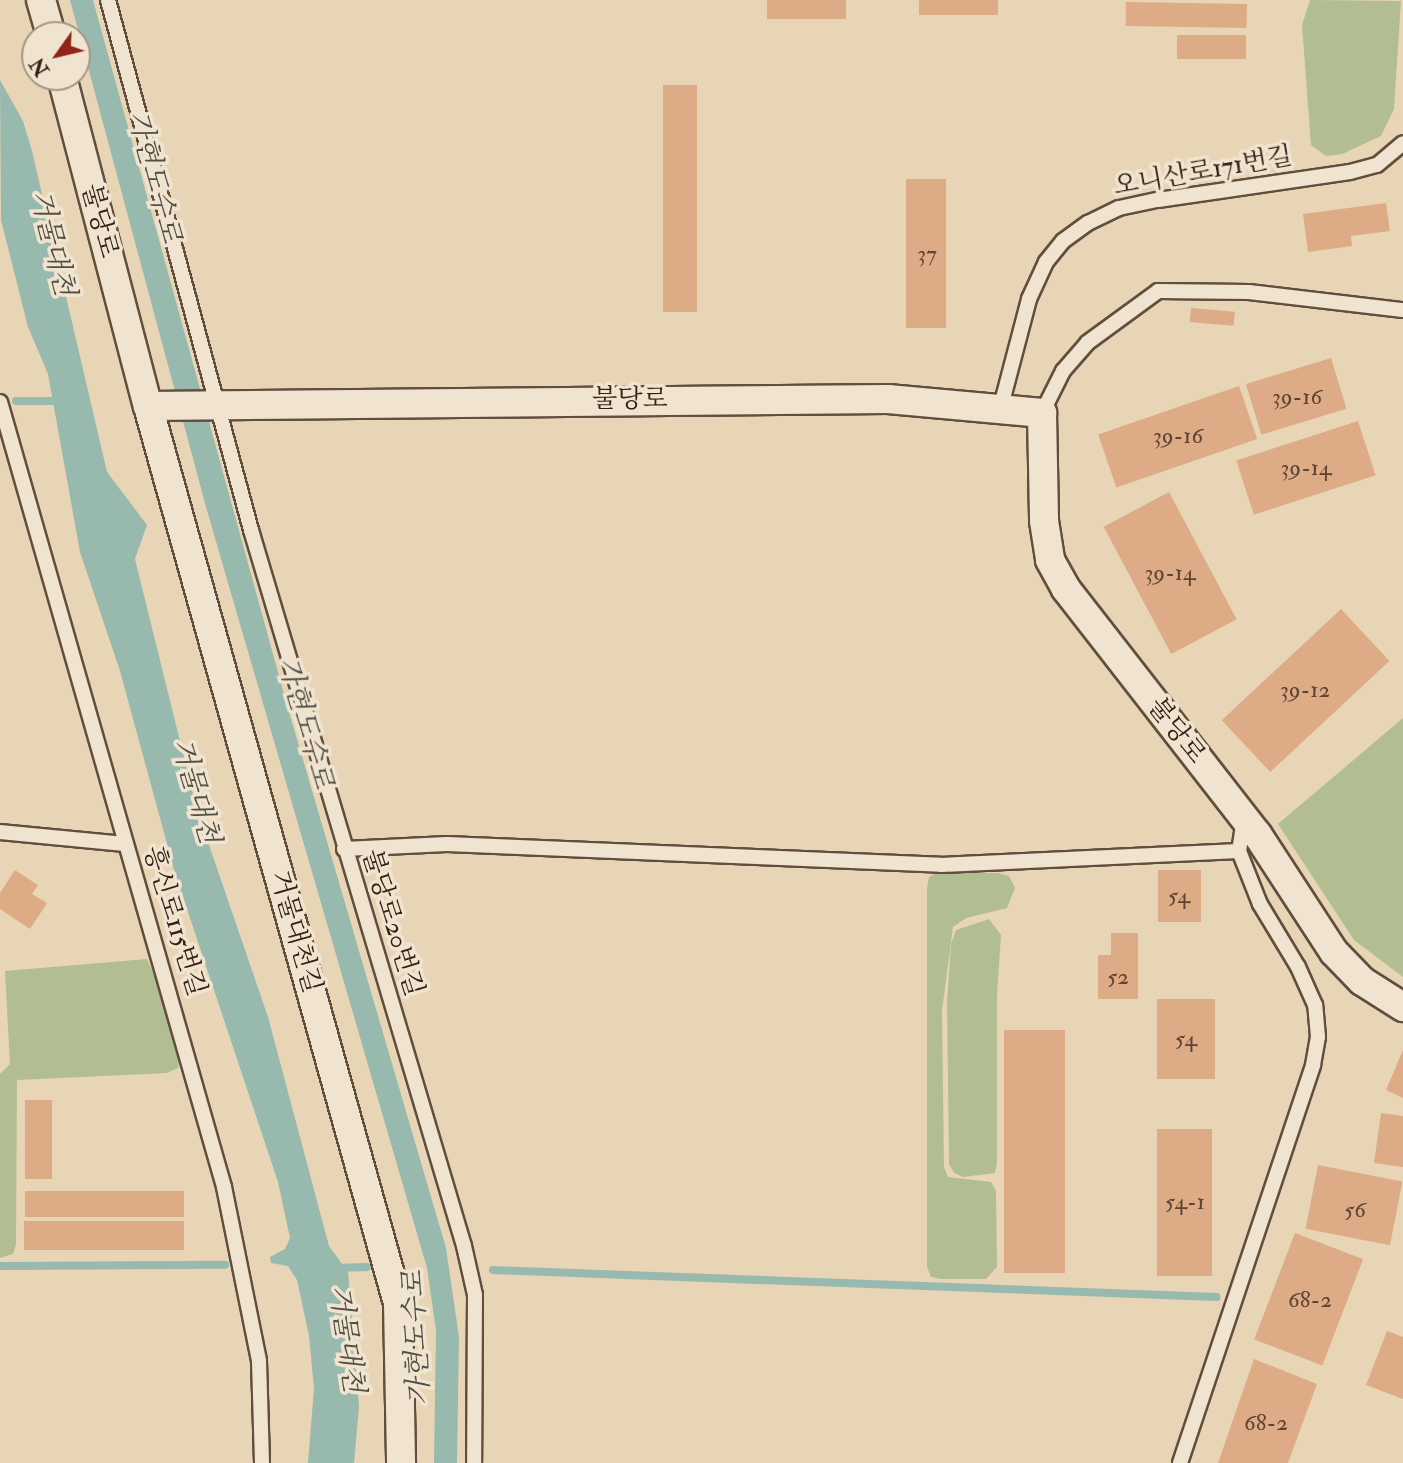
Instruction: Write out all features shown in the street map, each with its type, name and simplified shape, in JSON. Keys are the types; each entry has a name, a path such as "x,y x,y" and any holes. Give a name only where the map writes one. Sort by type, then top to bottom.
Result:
{"street":[{"path":"41,0 47,21"},
{"name":"불당로","path":"66,91 148,407 218,403 888,399 1001,406 1042,413 1044,522 1050,560 1066,589 1244,819 1334,952 1362,981 1403,1007"},
{"name":"거물대천길","path":"148,407 398,1303 401,1463"}],"lane":[{"name":"불당로20번길","path":"108,0 344,849 475,1295 474,1463"},
{"name":"오니산로171번길","path":"1001,406 1029,299 1046,262 1063,242 1088,223 1119,208 1158,200 1350,172 1377,165 1403,143"},
{"name":"불당로","path":"1042,413 1063,371 1087,343 1158,291 1249,292 1403,310"},
{"name":"흥신로115번길","path":"0,402 124,844 179,1021 249,1299 259,1362 262,1463"},
{"path":"1180,1463 1313,1065 1318,1037 1315,1005 1260,904 1239,851 1244,819"},
{"path":"0,832 124,844"},
{"path":"344,849 447,844 941,865 1239,851"}],"green space":[{"path":"1310,0 1401,1 1394,109 1381,136 1342,154 1326,156 1311,145 1302,25"},
{"path":"1403,718 1403,977 1354,940 1278,824"},
{"path":"936,873 998,873 1009,876 1015,888 1007,908 966,918 953,927 942,1011 944,1167 948,1177 991,1182 996,1191 997,1267 986,1279 931,1277 927,1267 927,888 929,877"},
{"path":"989,919 1001,935 997,996 997,1162 995,1173 963,1177 954,1173 949,1164 947,1002 951,944 956,930"},
{"path":"147,959 167,1005 180,1054 178,1068 167,1073 17,1080 16,1244 13,1254 0,1258 0,1074 10,1064 5,971"}],"water":[{"path":"70,0 93,0 287,705 446,1248 459,1337 457,1463 434,1463 436,1330 427,1268 206,507 91,78 91,21 76,21"},
{"name":"거물대천","path":"0,80 23,121 32,151 107,472 147,525 135,559 197,810 268,1017 329,1246 348,1272 359,1406 354,1463 308,1463 314,1388 309,1336 297,1280 288,1266 271,1263 270,1257 285,1249 290,1238 278,1182 175,873 120,671 80,552 48,374 28,327 1,220"}],"building":[{"path":"767,0 846,0 846,19 767,19"},
{"path":"919,0 998,0 998,15 919,15"},
{"path":"1126,2 1247,4 1247,28 1126,26"},
{"path":"1177,35 1246,35 1246,59 1177,59"},
{"path":"663,85 697,85 697,312 663,312"},
{"path":"906,179 946,179 946,328 906,328"},
{"path":"1386,203 1390,231 1351,236 1352,246 1308,252 1303,214"},
{"path":"1191,308 1235,312 1234,326 1190,322"},
{"path":"1331,358 1346,409 1261,435 1246,384"},
{"path":"1239,386 1257,439 1116,487 1098,435"},
{"path":"1358,421 1376,475 1254,515 1236,461"},
{"path":"1169,492 1237,619 1171,654 1104,527"},
{"path":"1341,609 1389,661 1270,772 1222,720"},
{"path":"15,870 38,885 32,894 47,903 30,929 0,909 0,893"},
{"path":"1158,870 1201,870 1201,922 1158,922"},
{"path":"1111,933 1138,933 1138,999 1098,999 1098,955 1111,955"},
{"path":"1157,999 1215,999 1215,1079 1157,1079"},
{"path":"1004,1030 1065,1030 1065,1273 1004,1273"},
{"path":"1403,1050 1403,1098 1386,1090"},
{"path":"25,1100 52,1100 52,1179 25,1179"},
{"path":"1381,1113 1403,1116 1403,1167 1374,1163"},
{"path":"1157,1129 1212,1129 1212,1276 1157,1276"},
{"path":"1318,1165 1402,1181 1390,1245 1306,1229"},
{"path":"25,1191 184,1191 184,1217 25,1217"},
{"path":"24,1221 184,1221 184,1250 24,1250"},
{"path":"1295,1233 1363,1259 1322,1366 1254,1339"},
{"path":"1387,1331 1403,1337 1403,1399 1366,1385"},
{"path":"1254,1359 1317,1384 1288,1463 1218,1463"}],"waterway":[{"path":"16,401 62,401"},
{"path":"0,1266 225,1265"},
{"path":"335,1268 367,1267"},
{"path":"493,1270 1216,1297"}],"water label":[{"name":"가현도수로","path":"154,177"},
{"name":"가현도수로","path":"305,723"},
{"name":"가현도수로","path":"417,1338"}]}
